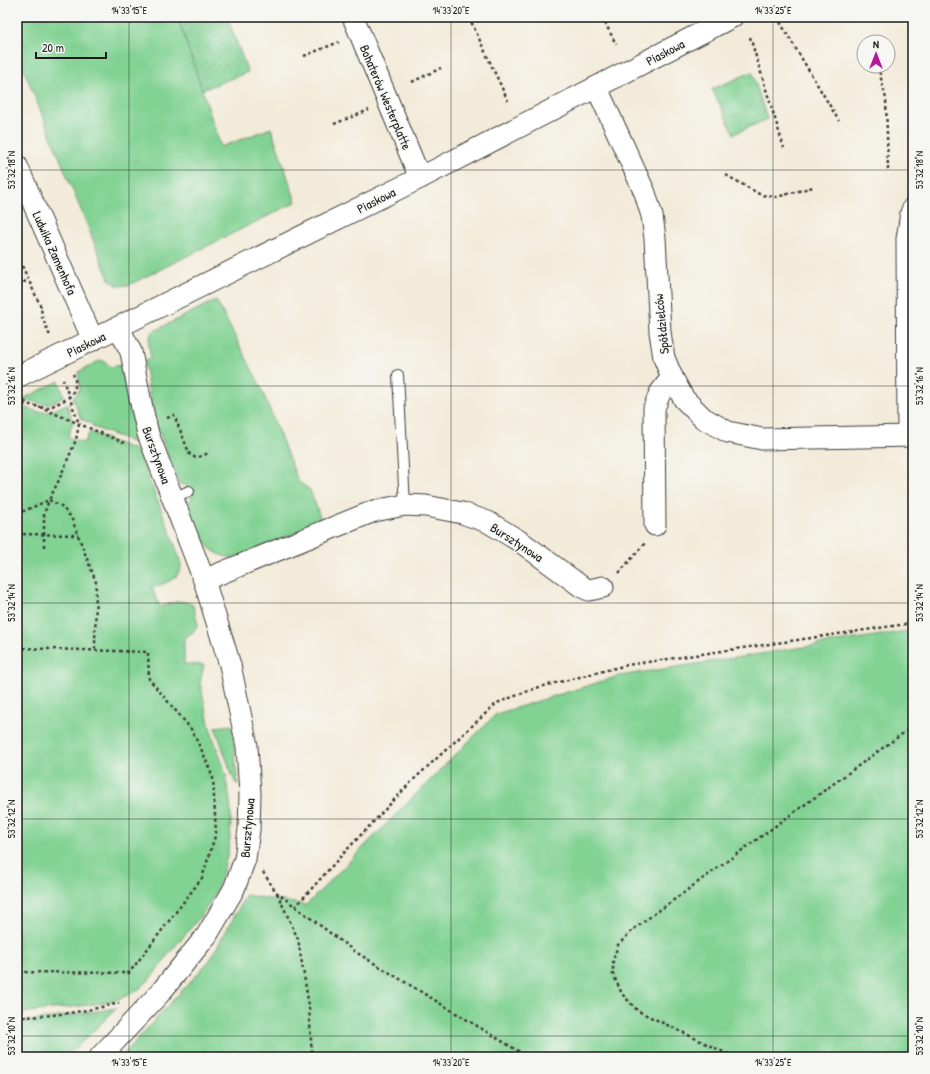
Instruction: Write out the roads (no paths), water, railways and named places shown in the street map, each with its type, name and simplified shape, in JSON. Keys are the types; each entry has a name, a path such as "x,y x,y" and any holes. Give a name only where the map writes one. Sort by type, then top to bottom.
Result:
{"street":[{"name":"Bohaterów Westerplatte","path":"353,17 420,178"},
{"name":"Piaskowa","path":"17,377 63,367 93,340 420,178 732,17"},
{"name":"Spółdzielców","path":"597,88 645,193 652,216 656,238 660,332 664,358 684,399 703,418 728,432 762,439 910,436"},
{"name":"Ludwika Zamenhofa","path":"17,166 93,340"},
{"path":"910,436 907,239 913,208"},
{"name":"Bursztynowa","path":"100,1057 160,993 207,935 234,889 245,860 249,830 250,794 247,746 230,665 204,580 181,494 148,434 131,352 119,328"},
{"path":"655,525 654,408 660,393 672,377"},
{"name":"Bursztynowa","path":"204,580 374,511 405,505 426,506 462,513 488,522 521,542 582,587 589,590 602,587"}],"lane":[{"path":"398,375 405,505"}]}
